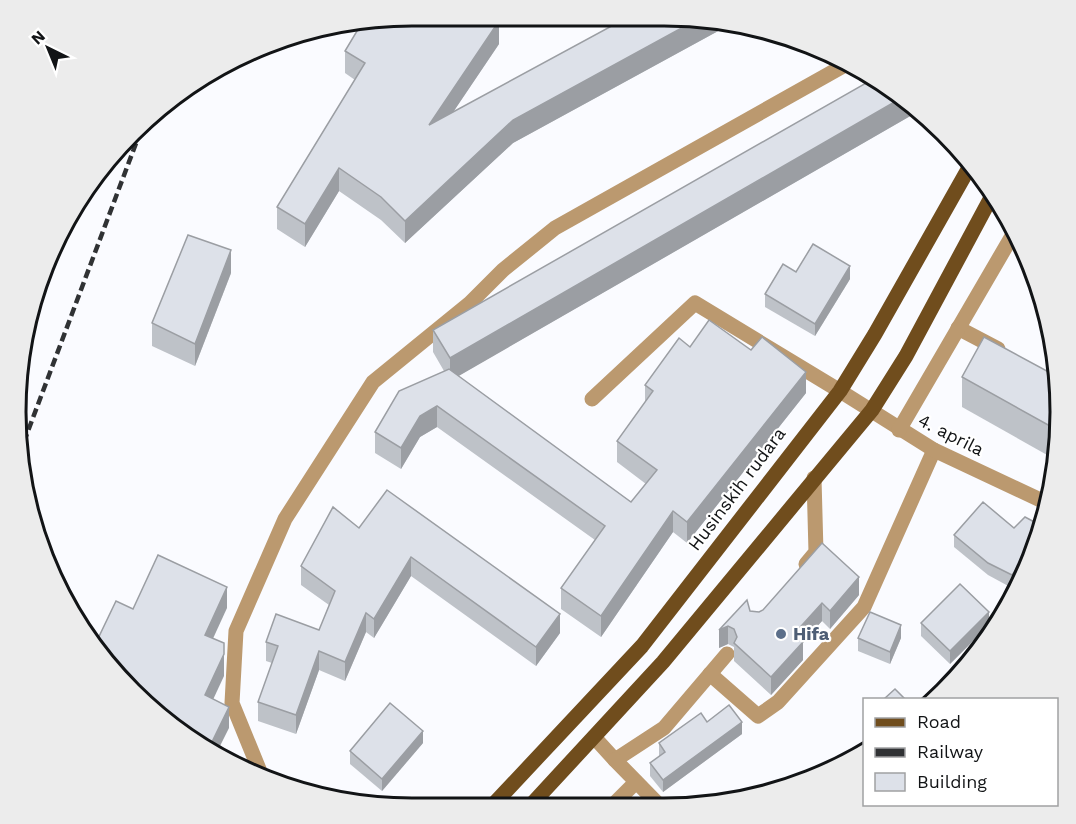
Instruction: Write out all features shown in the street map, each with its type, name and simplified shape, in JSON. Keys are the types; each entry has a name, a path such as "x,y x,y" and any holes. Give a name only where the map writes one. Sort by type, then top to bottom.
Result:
{"main road":[{"name":"Husinskih rudara","path":"499,798 642,645 840,391 967,172"},
{"path":"537,798 663,662 872,410 906,356 988,202"}],"street":[{"path":"258,766 232,703 237,631 285,519 374,382 470,303 503,270 555,228 839,67"},
{"path":"899,430 1010,239"},
{"name":"4. aprila","path":"592,399 627,363 695,303 934,450 1040,500"},
{"path":"958,328 1008,354"},
{"path":"710,674 758,716 777,702 864,607 934,450"},
{"path":"794,578 816,552 814,478"},
{"path":"615,760 664,728 727,654"},
{"path":"594,737 652,798"},
{"path":"620,798 636,782"}],"building":[{"path":"387,26 496,26 429,125 612,26 685,26 513,120 405,221 381,197 339,168 305,224 277,207 365,63 345,51 358,30"},
{"path":"866,83 895,102 450,358 433,330"},
{"path":"188,235 231,250 195,344 152,323"},
{"path":"813,244 850,266 815,324 765,294 783,264 796,272"},
{"path":"709,320 751,350 762,337 806,372 687,522 673,511 601,616 561,588 605,526 437,406 420,416 401,448 375,432 399,391 449,369 631,502 657,470 617,441 653,391 645,385 679,338 690,347"},
{"path":"984,337 1048,372 1050,426 962,377"},
{"path":"387,490 560,614 536,647 411,557 374,619 366,613 345,662 319,651 296,715 258,702 278,646 266,642 276,614 319,630 335,591 301,566 333,507 359,528"},
{"path":"983,502 1014,528 1025,517 1034,522 1021,560 1012,575 988,563 954,535"},
{"path":"822,543 859,577 830,611 822,603 794,634 803,642 771,677 734,643 737,637 734,629 728,626 719,630 747,600 750,611 763,610"},
{"path":"158,555 227,587 205,635 224,643 224,654 205,695 229,707 212,742 157,703 121,667 98,638 116,601 133,609"},
{"path":"960,584 989,612 950,651 921,623"},
{"path":"870,612 901,625 890,652 858,638"},
{"path":"895,689 904,698 885,698"},
{"path":"390,703 423,731 382,779 350,751"},
{"path":"729,705 742,722 663,780 650,763 665,752 659,743 701,713 707,722"}],"railway":[{"path":"26,436 137,141"}],"place":[{"name":"Hifa","path":"781,634"}]}
